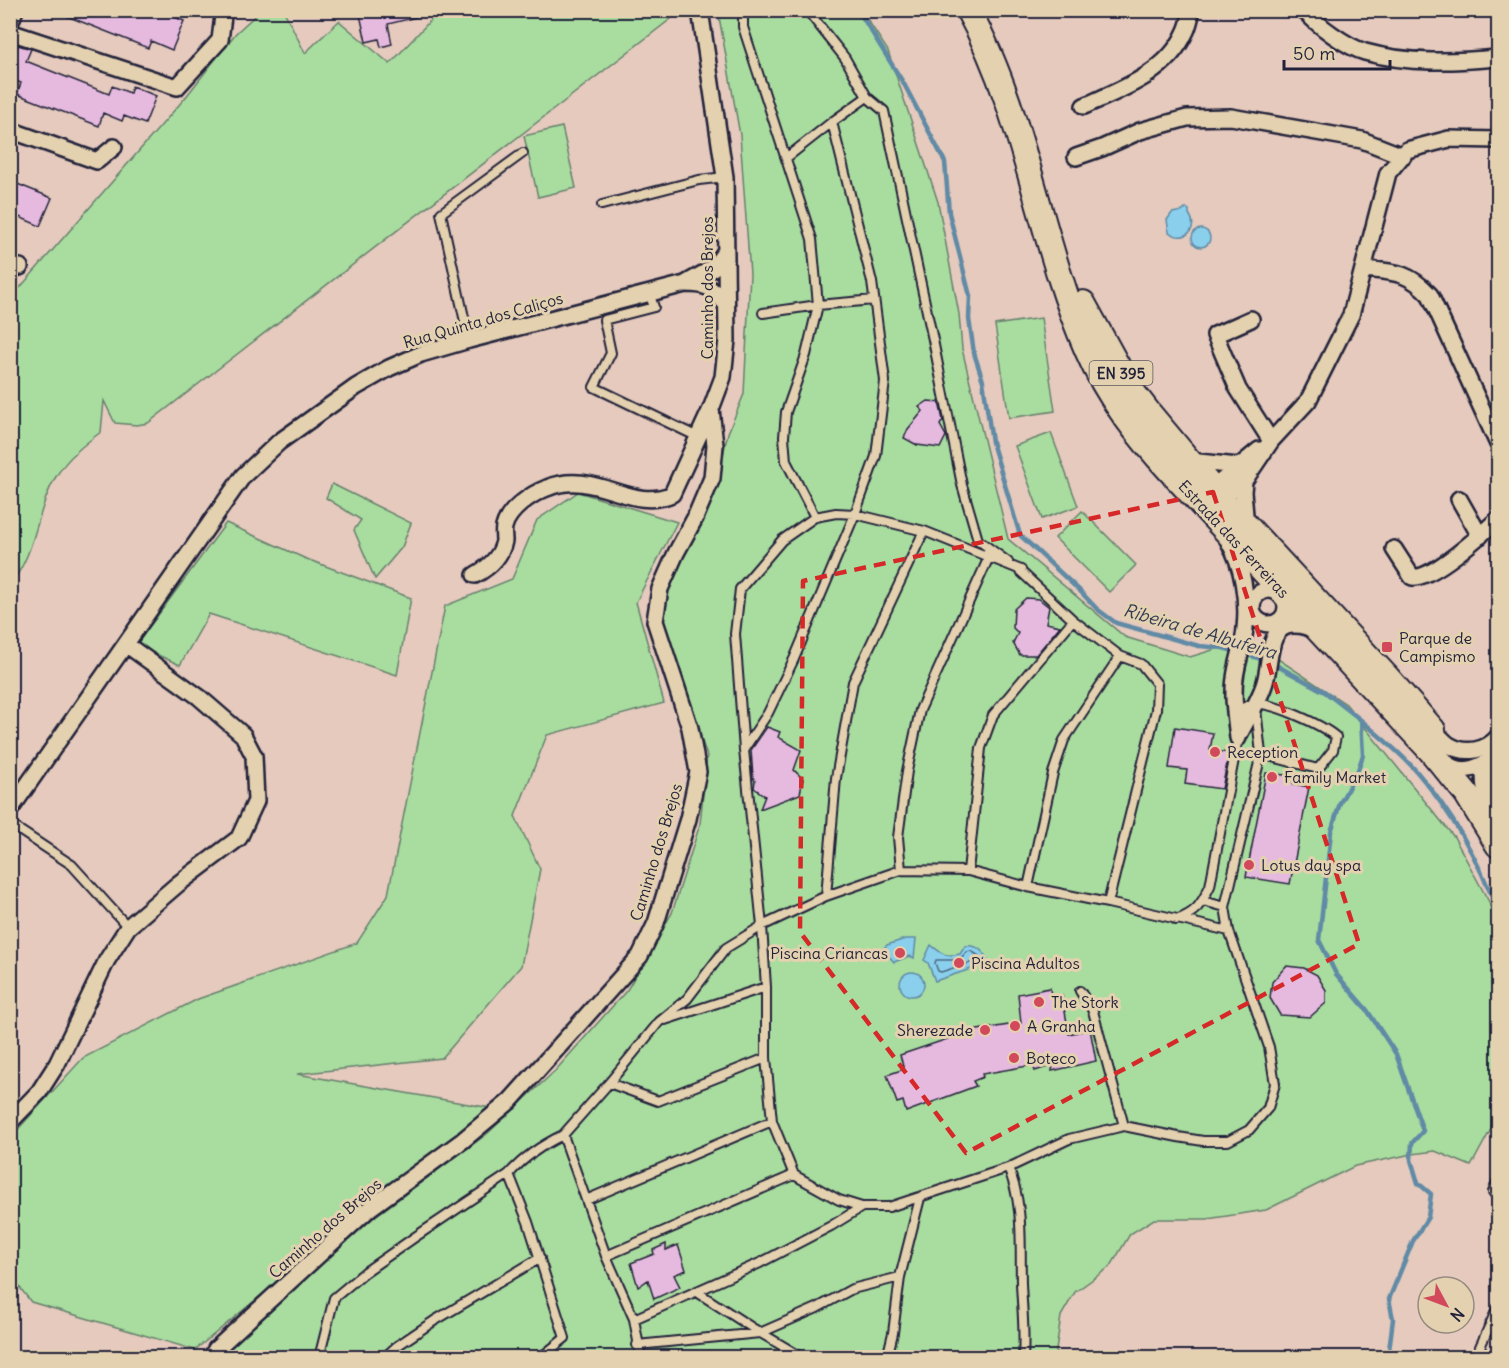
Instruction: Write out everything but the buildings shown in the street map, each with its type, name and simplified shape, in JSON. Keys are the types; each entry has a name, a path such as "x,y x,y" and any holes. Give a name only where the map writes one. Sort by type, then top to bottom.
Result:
{"main road":[{"name":"Estrada das Ferreiras","path":"968,10 980,32 996,74 1075,321 1087,352 1114,400 1145,443 1218,523 1332,643 1437,745 1498,845"},
{"name":"Estrada das Ferreiras","path":"1035,194 1089,317 1129,387 1215,492 1246,526 1286,594 1386,676 1495,827"}],"street":[{"path":"10,24 15,10"},
{"path":"10,32 177,87 220,40 221,13 238,10"},
{"name":"Caminho dos Brejos","path":"211,1358 216,1349 370,1208 462,1141 510,1101 640,956 656,923 688,819 699,772 690,728 655,621 660,589 712,478 715,445 711,409 723,377 728,340 725,177 700,10"},
{"path":"1084,106 1146,76 1172,55 1186,32 1192,10"},
{"path":"1304,10 1332,34 1363,52 1410,60 1470,61 1498,58"},
{"path":"1076,157 1140,131 1187,118 1231,117 1362,140 1402,156"},
{"path":"10,130 97,161 114,147"},
{"path":"1238,738 1234,680 1246,610 1235,553 1218,523 1212,497 1218,484 1241,473 1308,402 1351,315 1388,173 1407,150 1449,140 1498,140"},
{"path":"685,284 713,268 725,252"},
{"path":"1363,269 1399,272 1419,283 1430,295 1498,444"},
{"path":"685,284 702,284 726,304"},
{"name":"Rua Quinta dos Caliços","path":"10,810 243,476 279,442 356,387 389,368 421,354 685,284"},
{"path":"1251,319 1215,335 1238,388 1271,441"},
{"path":"1114,400 1153,437 1189,480 1208,492 1215,492"},
{"path":"475,575 489,567 496,559 504,543 504,526 521,501 547,488 568,482 587,483 646,500 660,500 672,494 711,409"},
{"path":"1189,461 1241,473"},
{"path":"1241,473 1246,526"},
{"path":"1459,499 1480,536"},
{"path":"1394,549 1412,577 1417,578 1436,569 1480,536 1498,519"},
{"path":"1243,590 1254,614 1260,621 1278,626 1300,625 1311,628 1332,643"},
{"path":"1238,738 1266,680 1278,626 1286,612 1286,594 1259,593 1253,602 1254,614"},
{"path":"10,1122 39,1092 57,1064 107,960 128,927 178,884 239,838 255,801 254,756 243,735 199,697 127,645"},
{"path":"1495,827 1484,775 1483,756 1498,736"},
{"path":"1437,745 1449,745 1483,756"},
{"path":"1437,745 1462,764 1498,749"}],"lane":[{"path":"743,10 743,27 812,239 818,305 806,355 786,412 784,438 786,461 814,517"},
{"path":"807,10 845,58 867,97 884,111 962,485 978,540 989,557"},
{"path":"786,158 867,97"},
{"path":"744,750 768,713 794,659 855,514 876,456 885,381 874,300 856,215 832,122"},
{"path":"469,340 441,213 523,153"},
{"path":"602,205 699,180 725,177"},
{"path":"649,293 654,308 604,320 610,354 594,387 698,437"},
{"path":"763,313 874,300"},
{"path":"1021,570 924,531 855,514 837,513 814,517 782,540 740,589 735,634 762,926 766,987 766,1058 772,1121 794,1175 839,1200 862,1207 889,1207 1008,1168 1069,1139 1124,1126 1203,1141 1228,1141 1249,1130 1268,1108 1275,1084 1269,1047 1229,932 1225,907 1261,754 1255,703"},
{"path":"826,896 836,778 853,682 924,531"},
{"path":"978,540 1021,570 1073,620 1120,656 1141,664 1157,684 1156,710 1108,903"},
{"path":"901,870 898,837 920,710 989,557"},
{"path":"1286,594 1337,613 1351,626 1401,681 1437,745"},
{"path":"968,871 981,748 993,715 1073,620"},
{"path":"1028,887 1053,773 1064,740 1120,656"},
{"path":"1236,711 1255,703 1276,708 1312,721 1336,737 1334,750 1318,769 1261,754"},
{"path":"1175,920 1190,915 1203,902 1209,886 1238,738"},
{"path":"10,824 72,865 128,927"},
{"path":"319,1358 334,1298 398,1248 510,1174 522,1160 563,1134 609,1083 658,1022 687,999 726,948 762,926 826,896 901,870 968,871 1028,887 1108,903 1229,932"},
{"path":"1203,902 1225,907"},
{"path":"658,1022 766,987"},
{"path":"1080,991 1093,1011 1124,1126"},
{"path":"609,1083 658,1101 766,1058"},
{"path":"586,1200 772,1121"},
{"path":"563,1134 606,1256 634,1319 642,1358"},
{"path":"1008,1168 1016,1185 1019,1214 1023,1358"},
{"path":"510,1174 565,1338 540,1358"},
{"path":"606,1256 794,1175"},
{"path":"1498,1180 1493,1192 1498,1197"},
{"path":"886,1358 893,1333 900,1277 920,1198"},
{"path":"634,1319 760,1263 862,1207"},
{"path":"384,1358 397,1346 425,1328 540,1258"},
{"path":"638,1344 760,1333 818,1308 852,1289 900,1277"},
{"path":"697,1292 803,1358"},
{"path":"1475,1358 1498,1307"}],"highlighted area":[{"path":"1213,492 1359,944 966,1153 800,932 803,581"}],"green space":[{"path":"260,11 284,11 305,53 339,21 390,64 439,11 681,11 148,423 137,425 115,423 104,401 101,432 77,451 57,475 45,501 26,558 11,583 11,298 185,98 236,33"},
{"path":"718,11 862,11 888,51 938,202 959,314 962,349 1008,539 1125,637 1190,657 1229,645 1269,653 1346,704 1454,837 1489,902 1498,937 1498,1116 1471,1166 1435,1151 1412,1154 1355,1166 1266,1210 1207,1219 1154,1219 1130,1234 1111,1266 1075,1292 1061,1316 1055,1357 215,1358 373,1218 487,1134 555,1071 627,990 672,913 700,824 707,756 663,624 667,592 714,494 728,433 744,394 750,274 740,135"},
{"path":"562,127 576,188 538,197 524,136"},
{"path":"1041,318 1055,411 1009,418 995,325"},
{"path":"1051,433 1078,506 1042,519 1015,446"},
{"path":"332,484 411,523 402,547 375,579 354,530 361,520 326,498"},
{"path":"578,492 677,522 636,602 664,703 547,735 515,816 540,869 521,966 442,1058 297,1074 491,1108 451,1138 195,1350 31,1302 11,1276 10,1138 83,1058 198,999 357,943 388,895 445,606 512,579 537,520"},
{"path":"1082,511 1136,565 1109,592 1055,538"},
{"path":"226,523 304,558 411,598 397,675 209,614 180,665 136,645"}],"water":[{"path":"1186,208 1189,210 1193,225 1189,233 1180,236 1169,232 1167,220 1172,213 1183,211"},
{"path":"1201,229 1207,232 1210,238 1207,244 1201,247 1195,244 1192,238 1195,232"},
{"name":"Piscina Criancas","path":"905,939 916,939 914,958 910,956 894,962 883,949 887,945"},
{"name":"Piscina Adultos","path":"931,945 947,955 960,954 965,946 974,946 983,952 989,963 935,981 928,963 924,960"},
{"name":"Piscina Adultos","path":"912,972 920,976 924,984 920,992 912,996 904,992 900,984 904,976"}],"waterway":[{"name":"Ribeira de Albufeira","path":"858,10 904,84 945,162 949,213 970,296 969,319 974,353 983,381 992,442 1020,535 1097,609 1116,623 1199,646 1223,648 1265,660"},
{"name":"Ribeira de Albufeira","path":"1272,663 1325,692 1361,720 1363,755 1358,770 1340,803 1331,832 1319,940 1336,974 1367,1010 1396,1054 1423,1131 1412,1143 1411,1160 1418,1183 1431,1194 1428,1217 1413,1241 1389,1299 1393,1319 1388,1358"},
{"path":"1362,721 1411,765 1442,804 1473,856 1498,912"}],"place":[{"name":"Parque de Campismo","path":"1387,647"},
{"name":"Reception","path":"1215,752"},
{"name":"Family Market","path":"1272,777"},
{"name":"Lotus day spa","path":"1249,865"},
{"name":"Piscina Criancas","path":"900,953"},
{"name":"Piscina Adultos","path":"959,963"},
{"name":"The Stork","path":"1039,1002"},
{"name":"A Granha","path":"1015,1026"},
{"name":"Sherezade","path":"985,1030"},
{"name":"Boteco","path":"1014,1058"}]}
